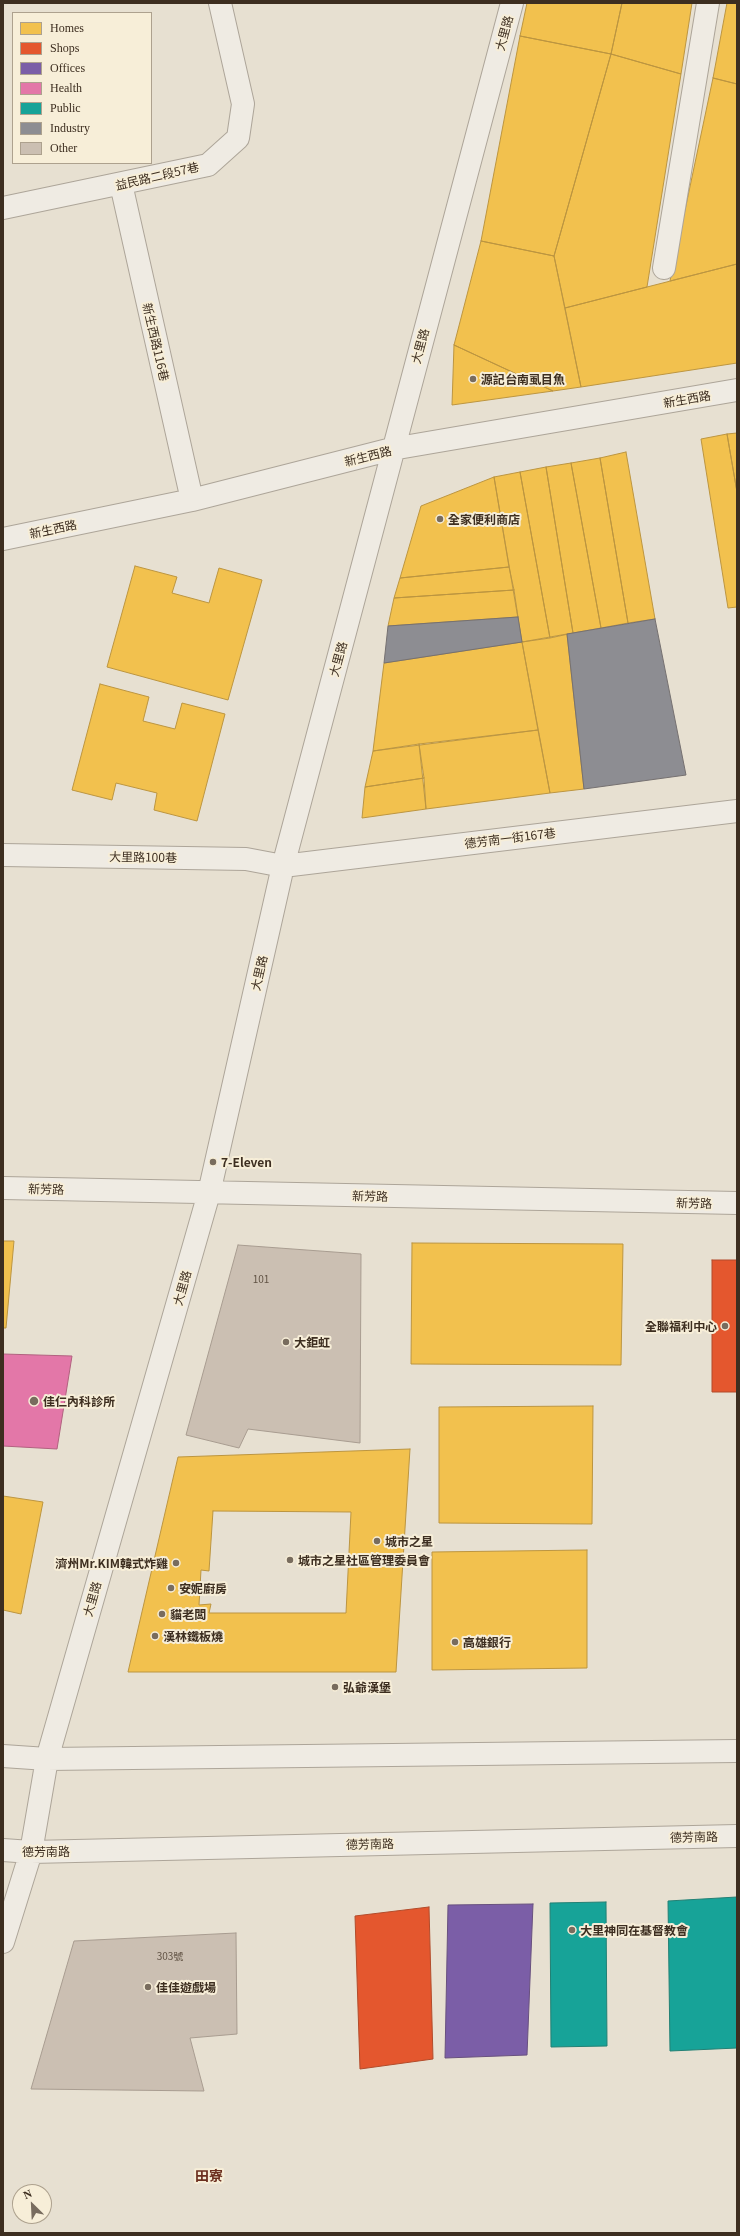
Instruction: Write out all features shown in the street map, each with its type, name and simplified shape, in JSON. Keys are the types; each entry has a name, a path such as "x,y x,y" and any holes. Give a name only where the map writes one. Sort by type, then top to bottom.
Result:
{"street":[{"name":"益民路二段57巷","path":"3,208 208,165 238,138 243,104 220,3"},
{"name":"大里路","path":"3,1942 32,1852 47,1759 209,1193 283,866 392,449 512,3"},
{"path":"664,268 708,3"},
{"name":"新生西路116巷","path":"121,184 192,500"},
{"name":"新生西路","path":"3,539 192,500 392,449 737,390"},
{"name":"德芳南一街167巷","path":"283,866 737,811"},
{"name":"大里路100巷","path":"3,855 246,859 283,866"},
{"name":"新芳路","path":"3,1188 737,1203"},
{"path":"3,1756 47,1759 737,1751"},
{"name":"德芳南路","path":"3,1850 32,1852 737,1836"}],"building: Homes":[{"path":"527,3 622,3 611,54 520,36"},
{"path":"622,3 692,3 681,74 611,54"},
{"path":"727,3 737,3 737,84 713,78"},
{"path":"520,36 611,54 554,256 481,241"},
{"path":"611,54 681,74 647,287 565,308 554,256"},
{"path":"713,78 737,84 737,264 670,281"},
{"path":"481,241 554,256 581,387 553,391 454,345"},
{"path":"737,264 737,363 581,387 565,308"},
{"path":"454,345 553,391 452,405"},
{"path":"737,433 737,492 727,434"},
{"path":"727,434 737,492 737,607 728,608 701,439"},
{"path":"626,452 655,619 628,623 600,458"},
{"path":"600,458 628,623 601,628 571,463"},
{"path":"571,463 601,628 573,633 546,467"},
{"path":"546,467 573,633 550,638 520,472"},
{"path":"520,472 550,638 522,642 494,477"},
{"path":"494,477 509,567 400,578 421,506"},
{"path":"135,566 177,577 172,593 209,603 219,568 262,580 228,700 107,667"},
{"path":"509,567 514,590 394,598 400,578"},
{"path":"514,590 518,617 388,626 394,598"},
{"path":"567,634 584,789 550,793 522,642"},
{"path":"522,642 538,730 373,751 384,663"},
{"path":"100,684 149,697 143,721 175,729 182,703 225,714 197,821 154,810 157,793 116,783 112,800 72,790"},
{"path":"538,730 550,793 426,809 419,744"},
{"path":"419,744 424,778 365,787 373,751"},
{"path":"424,778 426,809 362,818 365,787"},
{"path":"3,1241 14,1241 6,1328 3,1328"},
{"path":"412,1243 623,1244 621,1365 411,1364"},
{"path":"593,1406 592,1524 439,1523 439,1407"},
{"name":"城市之星","path":"410,1449 396,1672 128,1672 178,1457","holes":["213,1511 351,1512 346,1613 209,1613 211,1604 199,1605 201,1570 209,1571"]},
{"path":"3,1496 43,1502 21,1614 3,1610"},
{"path":"587,1550 587,1668 432,1670 432,1552"}],"building: Shops":[{"name":"全聯福利中心","path":"712,1260 737,1260 737,1392 712,1392"},
{"path":"429,1907 433,2059 360,2069 355,1916"}],"building: Offices":[{"path":"533,1904 527,2055 445,2058 448,1905"}],"building: Health":[{"name":"佳仁內科診所","path":"3,1354 72,1356 57,1449 3,1446"}],"building: Public":[{"path":"737,1897 737,2048 670,2051 668,1901"},
{"path":"606,1902 607,2046 551,2047 550,1903"}],"building: Industry":[{"path":"518,617 522,642 384,663 388,626"},
{"path":"655,619 686,775 584,789 567,634"}],"building: Other":[{"name":"大鉅虹","path":"238,1245 361,1254 360,1443 248,1429 239,1448 186,1435"},
{"name":"佳佳遊戲場","path":"236,1933 237,2034 190,2038 204,2091 31,2089 74,1941"}],"place":[{"name":"源記台南虱目魚","path":"473,379"},
{"name":"全家便利商店","path":"440,519"},
{"name":"7-Eleven","path":"213,1162"},
{"name":"全聯福利中心","path":"725,1326"},
{"name":"大鉅虹","path":"286,1342"},
{"name":"佳仁內科診所","path":"34,1401"},
{"name":"城市之星","path":"377,1541"},
{"name":"城市之星社區管理委員會","path":"290,1560"},
{"name":"濟州Mr.KIM韓式炸雞","path":"176,1563"},
{"name":"安妮廚房","path":"171,1588"},
{"name":"貓老闆","path":"162,1614"},
{"name":"漢林鐵板燒","path":"155,1636"},
{"name":"高雄銀行","path":"455,1642"},
{"name":"弘爺漢堡","path":"335,1687"},
{"name":"大里神同在基督教會","path":"572,1930"},
{"name":"佳佳遊戲場","path":"148,1987"}],"district":[{"name":"田寮","path":"209,2176"}]}
